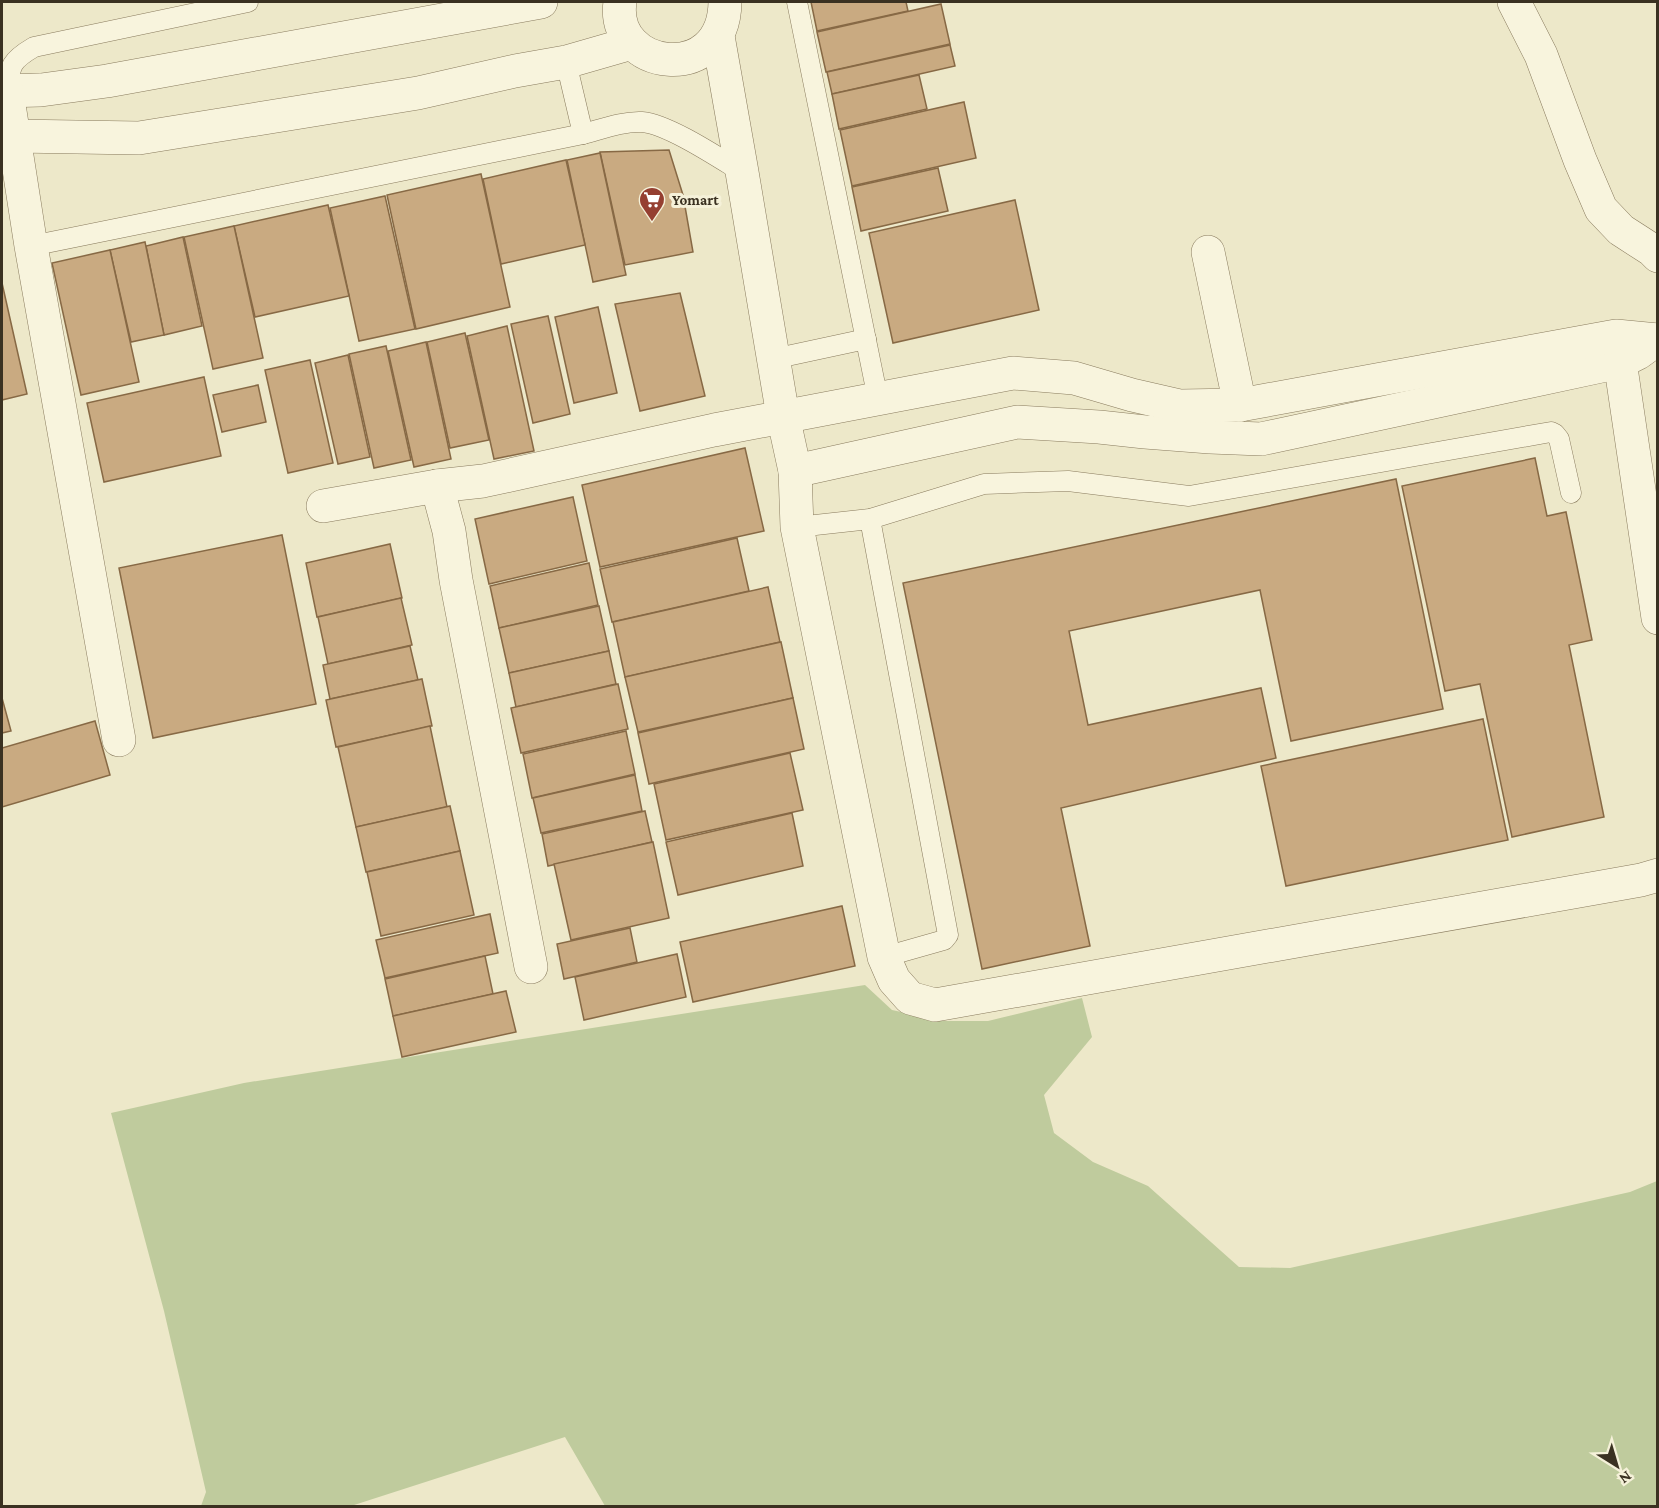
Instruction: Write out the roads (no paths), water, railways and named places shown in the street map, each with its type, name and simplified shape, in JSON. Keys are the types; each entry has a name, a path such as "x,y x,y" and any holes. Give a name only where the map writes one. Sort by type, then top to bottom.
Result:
{"street":[{"path":"119,740 31,246 8,135 4,91 41,90 107,81 542,2"},
{"path":"620,2 622,25 632,43 652,57 676,60 699,53 718,36 725,18 725,2"},
{"path":"1515,2 1541,55 1601,209 1621,230 1658,256"},
{"path":"718,36 783,416 795,471 797,527 884,957 894,980 910,998 935,1005 1641,880 1658,875"},
{"path":"8,135 139,138 418,93 515,70 566,62 632,43"},
{"path":"1208,252 1240,405"},
{"path":"323,506 437,486 483,481 783,416 1013,373 1074,378 1180,406 1240,405 1618,349 1638,353 1657,340"},
{"path":"795,471 1017,422 1261,439 1618,349"},
{"path":"1618,349 1658,618"},
{"path":"437,486 449,531 456,580 531,967"}],"lane":[{"path":"4,91 9,69 18,56 34,47 248,2"},
{"path":"797,2 878,399"},
{"path":"566,62 583,134"},
{"path":"31,246 583,134 622,123 644,122 663,128 742,172"},
{"path":"773,359 866,339"},
{"path":"797,527 870,519 984,484 1068,481 1189,496 1551,432 1559,439 1571,492"},
{"path":"870,519 948,935 945,940 884,957"}],"place":[{"name":"Yomart","path":"652,223"}]}
